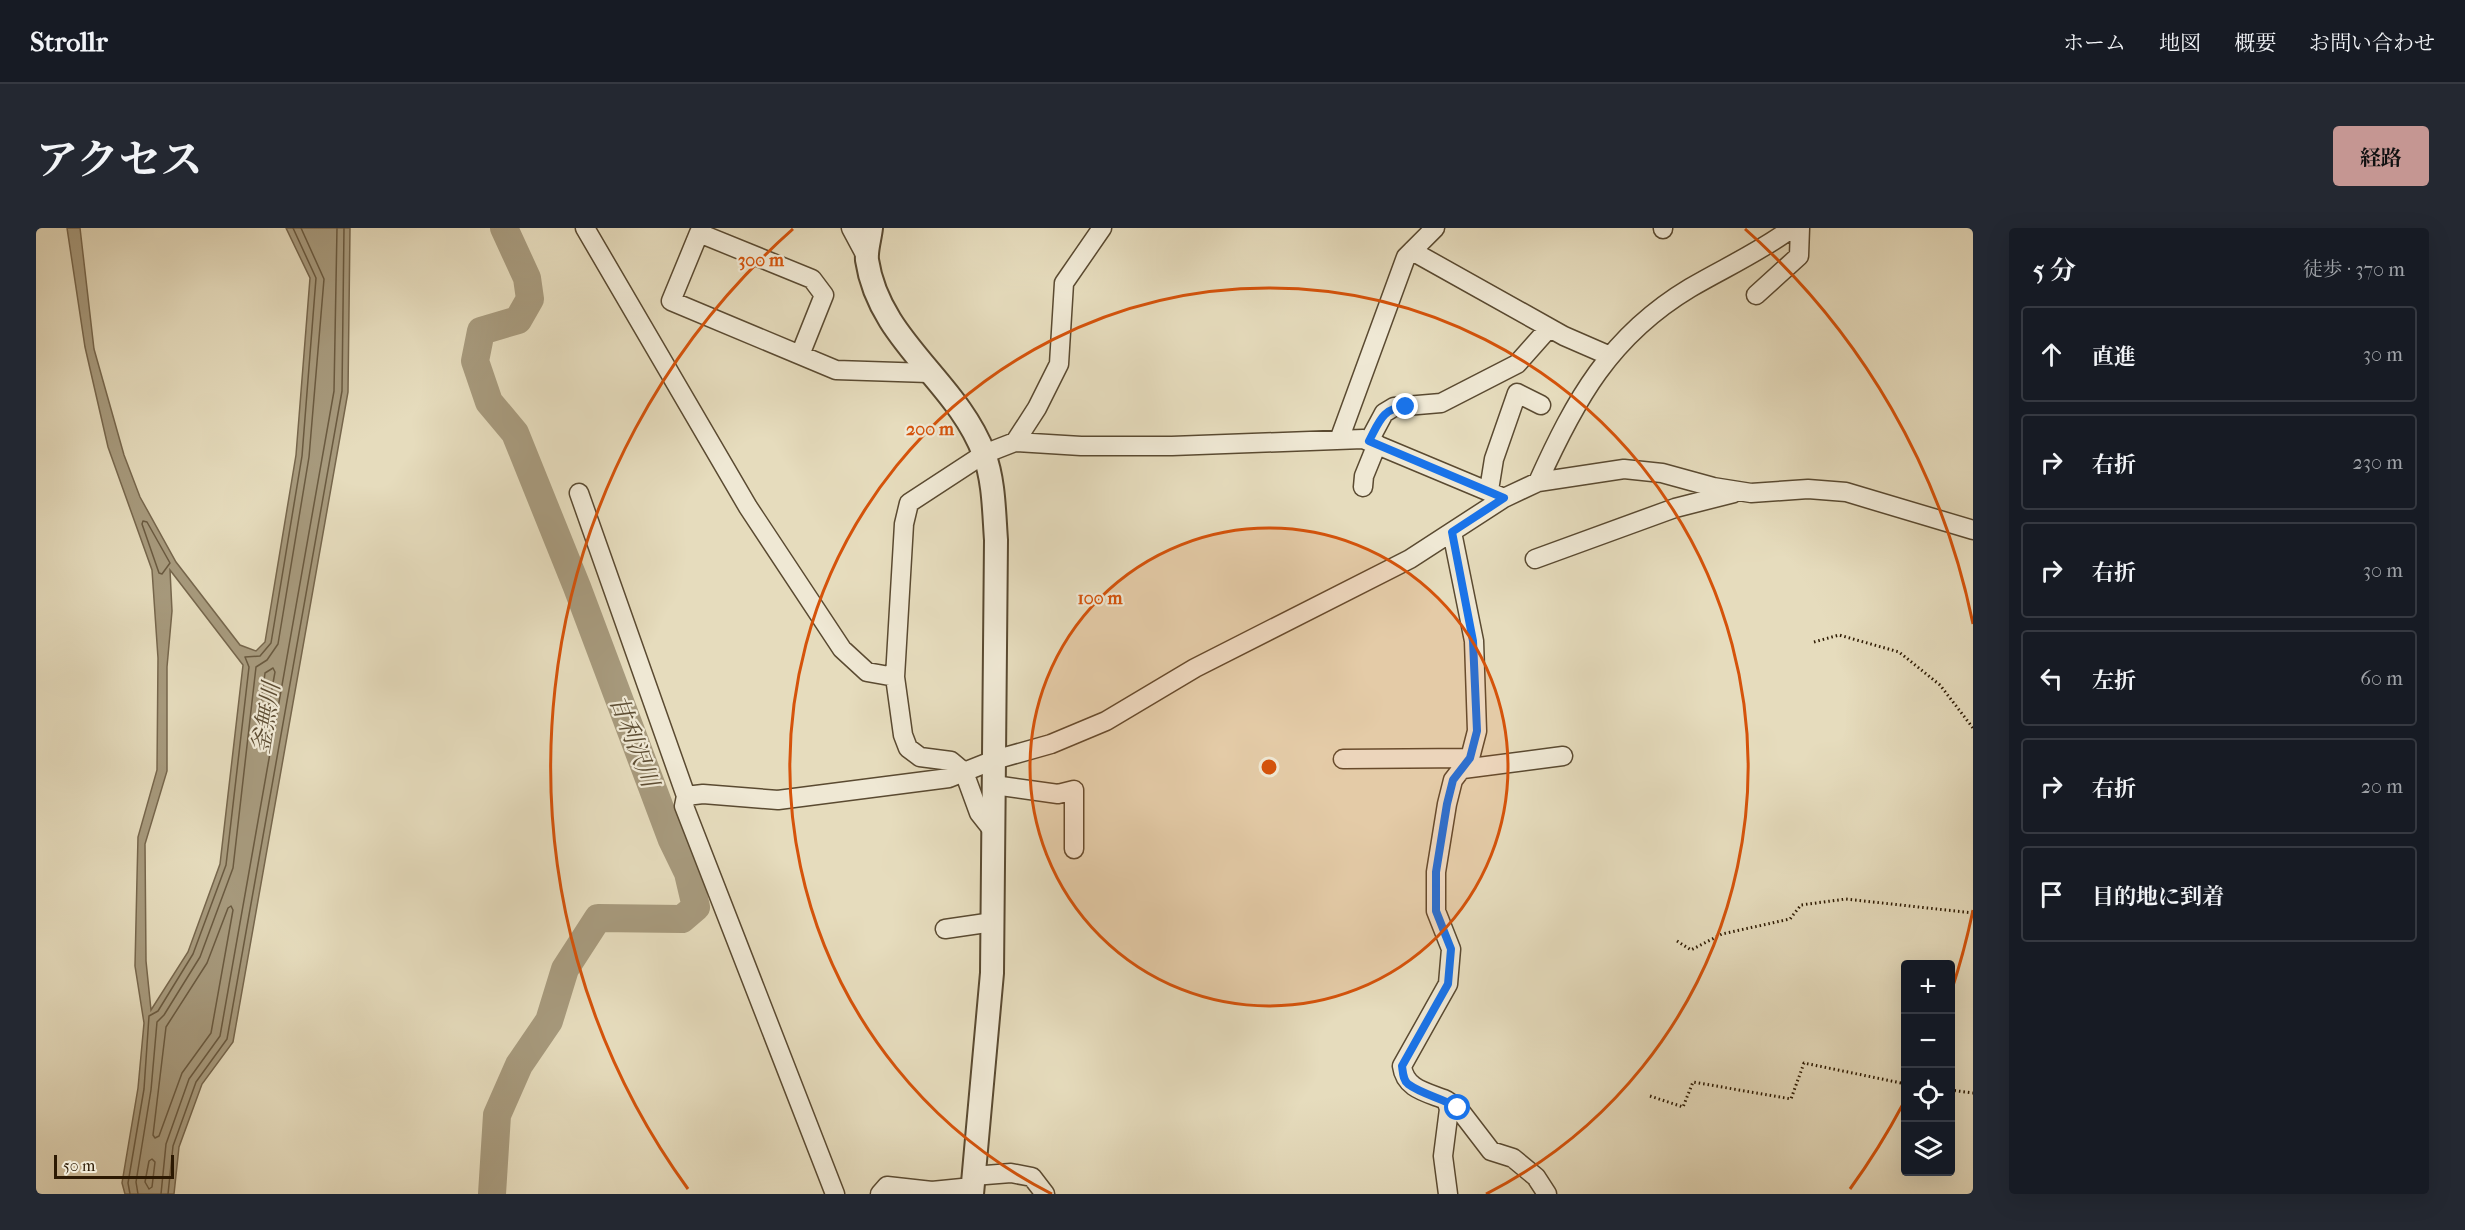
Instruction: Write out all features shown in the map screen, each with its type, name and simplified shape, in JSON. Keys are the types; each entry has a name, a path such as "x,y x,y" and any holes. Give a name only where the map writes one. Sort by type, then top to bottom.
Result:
{"street":[{"path":"585,228 731,478 842,649 867,672 895,677"},
{"path":"851,228 867,258 885,314 894,330 962,414 984,454 996,540 992,973 972,1186"},
{"path":"867,258 871,228"},
{"path":"1015,442 1037,408 1059,363 1064,283 1102,228"},
{"path":"1339,440 1407,256 1434,228"},
{"path":"1538,482 1562,429 1594,374 1638,323 1688,289 1777,239 1792,228"},
{"path":"1756,295 1799,256 1800,228"},
{"path":"800,355 824,295 812,279 699,233 671,301 800,355 836,370 929,373"},
{"path":"1412,251 1549,328 1610,356"},
{"path":"1363,487 1373,443 1384,413 1394,407 1441,403 1517,364 1549,328"},
{"path":"1496,494 1494,459 1517,393 1541,405"},
{"path":"994,832 979,813 964,772 951,761 920,757 908,748 903,735 895,677 904,524 909,503 984,454 1015,442 1081,446 1161,446 1363,439 1496,494"},
{"path":"686,796 703,794 778,800 949,778 994,760 1052,744 1106,721 1195,668 1410,559 1452,532 1496,494 1538,482 1624,469 1662,473 1741,492"},
{"path":"1535,559 1675,508 1741,492 1808,489 1846,492 1973,530"},
{"path":"579,493 686,796 684,806 835,1194"},
{"path":"1452,532 1473,641 1477,731 1466,764 1453,780 1436,872 1436,911 1451,949 1451,971 1448,984 1402,1066 1403,1078 1408,1084 1446,1100 1458,1108 1491,1151 1513,1158 1536,1177 1547,1194"},
{"path":"1343,759 1466,764 1563,756"},
{"path":"994,785 1058,794 1074,790 1074,849"},
{"path":"945,929 993,922"},
{"path":"1446,1100 1449,1108 1443,1156 1448,1194"},
{"path":"880,1194 887,1186 932,1191 972,1186 1011,1173 1032,1177 1045,1194"}],"path":[{"path":"1814,642 1839,635 1899,652 1940,686 1973,728"},
{"path":"1677,941 1690,950 1722,934 1790,919 1801,904 1846,899 1973,913"},
{"path":"1650,1096 1683,1107 1693,1082 1791,1099 1804,1063 1901,1083"},
{"path":"1955,1091 1973,1093"}],"water":[{"name":"釜無川","path":"67,228 80,228 94,349 124,455 140,497 176,562 240,645 256,651 265,642 296,455 310,278 286,228 350,228 348,392 233,1042 202,1084 179,1147 174,1194 125,1194 122,1183 138,1088 144,1023 135,966 138,837 157,770 158,658 152,570 108,447 85,347","holes":["170,570 243,665 220,864 188,952 151,1010 146,961 145,844 167,771 167,667 172,611"]}],"waterway":[{"name":"甘利沢川","path":"492,1194 497,1115 519,1065 549,1021 565,969 598,918 682,919 696,907 688,873 672,840 577,587 515,433 489,402 475,361 481,331 518,320 530,299 527,278 504,228"}],"route":[{"path":"1406,407 1394,407 1384,413 1369,441 1504,498 1452,532 1473,641 1476,745 1463,769 1453,780 1436,872 1436,911 1451,949 1451,971 1448,984 1402,1066 1403,1078 1408,1084 1446,1100 1458,1108"}]}
